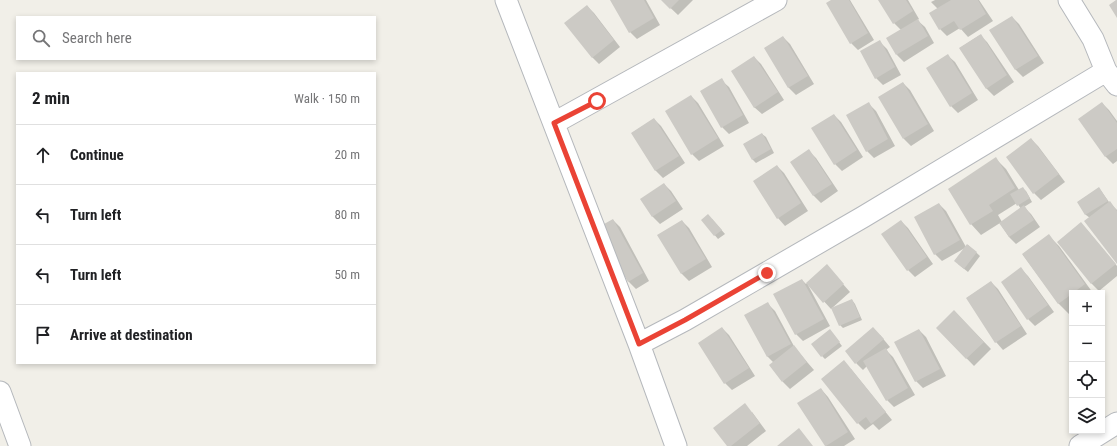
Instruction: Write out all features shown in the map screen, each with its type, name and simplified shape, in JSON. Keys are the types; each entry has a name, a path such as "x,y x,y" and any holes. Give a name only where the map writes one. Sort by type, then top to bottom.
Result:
{"street":[{"path":"506,0 639,344 676,446"},
{"path":"554,123 776,0"},
{"path":"639,344 685,320 863,217 1111,78 1093,39 1069,0"},
{"path":"0,392 20,446"},
{"path":"1080,446 1117,423"}],"building":[{"path":"610,0 644,0 654,18 629,33"},
{"path":"661,0 679,0 670,9"},
{"path":"831,0 849,0 868,33 850,44 826,3"},
{"path":"878,0 906,0 913,11 893,24"},
{"path":"951,0 978,0 986,14 960,30 954,21 939,30 929,13"},
{"path":"1117,0 1117,18 1109,5"},
{"path":"587,5 614,40 592,58 564,23"},
{"path":"1012,16 1038,56 1015,70 989,30"},
{"path":"918,19 928,36 896,55 886,38"},
{"path":"981,34 1007,75 986,89 959,48"},
{"path":"783,36 808,76 788,88 764,48"},
{"path":"880,40 895,67 875,79 860,51"},
{"path":"948,54 972,93 950,107 926,68"},
{"path":"754,56 778,92 754,108 731,71"},
{"path":"722,78 743,115 721,128 700,91"},
{"path":"903,82 928,124 903,139 878,97"},
{"path":"691,95 718,138 691,155 665,111"},
{"path":"869,102 888,139 866,152 846,115"},
{"path":"1102,102 1117,123 1117,149 1105,157 1078,119"},
{"path":"834,114 857,150 834,165 811,128"},
{"path":"654,118 679,156 655,171 631,133"},
{"path":"762,133 771,149 752,160 743,144"},
{"path":"1031,138 1059,174 1033,194 1006,157"},
{"path":"809,149 832,184 813,196 790,162"},
{"path":"996,157 1015,188 989,205 993,211 970,225 948,189"},
{"path":"777,165 801,203 777,219 753,181"},
{"path":"664,183 676,201 652,217 640,199"},
{"path":"1023,187 1030,198 1017,206 1010,194"},
{"path":"1099,187 1108,201 1085,215 1077,202"},
{"path":"1110,201 1117,211 1117,264 1084,221"},
{"path":"939,203 960,240 934,255 914,217"},
{"path":"1024,205 1034,220 1009,237 999,223"},
{"path":"708,214 722,230 714,236 701,220"},
{"path":"613,219 643,273 628,282 597,228"},
{"path":"682,220 706,259 681,274 657,235"},
{"path":"901,220 927,257 907,271 881,234"},
{"path":"1081,222 1116,264 1091,284 1057,242"},
{"path":"1049,234 1085,284 1077,290 1069,290 1069,296 1058,304 1022,254"},
{"path":"967,244 977,252 964,269 954,261"},
{"path":"827,264 844,284 823,303 806,283"},
{"path":"1021,267 1048,305 1027,320 1001,282"},
{"path":"802,279 824,319 795,335 773,294"},
{"path":"991,281 1021,326 995,343 966,298"},
{"path":"852,299 860,317 839,326 831,308"},
{"path":"768,302 791,344 767,357 744,315"},
{"path":"954,310 984,342 966,359 936,328"},
{"path":"722,327 749,368 724,384 698,343"},
{"path":"873,327 884,339 855,364 845,351"},
{"path":"830,329 840,342 821,357 811,344"},
{"path":"919,329 940,369 915,382 894,342"},
{"path":"794,345 807,362 782,382 769,365"},
{"path":"886,348 908,388 886,401 863,361"},
{"path":"844,360 886,412 871,424 866,417 857,424 821,379"},
{"path":"821,388 848,432 826,446 797,403"},
{"path":"745,403 760,423 731,446 727,446 713,428"},
{"path":"799,428 813,446 777,446"}],"route":[{"path":"597,101 554,123 639,344 685,320 767,273"}]}
